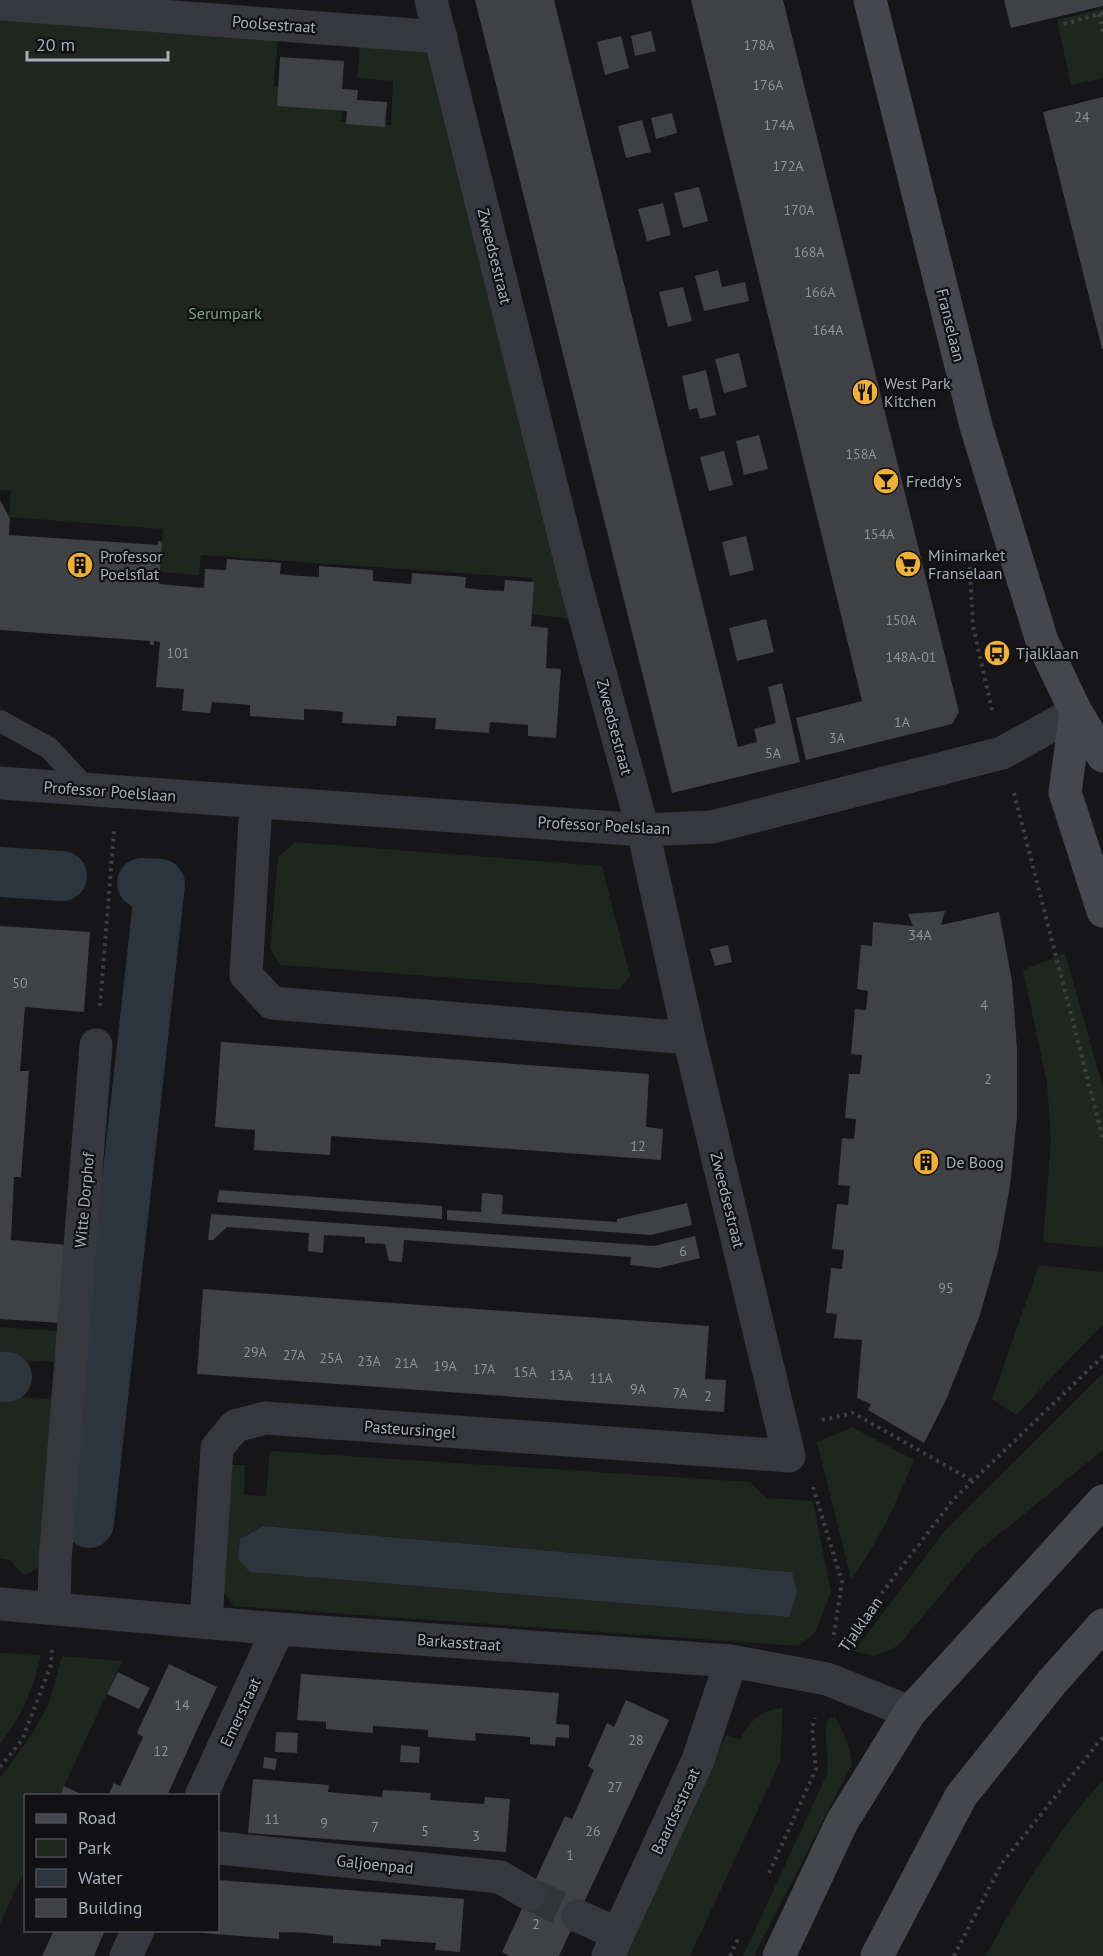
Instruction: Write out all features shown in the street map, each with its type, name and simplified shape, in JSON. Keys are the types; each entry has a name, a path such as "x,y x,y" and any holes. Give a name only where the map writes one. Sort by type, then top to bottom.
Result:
{"street":[{"name":"Zweedsestraat","path":"431,0 578,592 643,830 688,1038 786,1442"},
{"name":"Franselaan","path":"870,0 976,426 1042,641 1076,712 1103,756"},
{"name":"Poolsestraat","path":"0,4 441,37"},
{"name":"Professor Poelslaan","path":"0,783 643,830 712,827 1002,753 1076,712"},
{"path":"1076,712 1065,792 1103,912"},
{"path":"256,802 246,975 272,1003 688,1038"},
{"name":"Witte Dorphof","path":"54,1608 55,1561 96,1045"},
{"name":"Pasteursingel","path":"206,1622 217,1448 235,1426 265,1418 786,1442"},
{"path":"779,1956 842,1822 910,1713 1103,1501"},
{"name":"Barkasstraat","path":"0,1604 278,1629 731,1661 827,1679 910,1713"},
{"path":"877,1956 961,1796 1052,1682 1103,1625"},
{"name":"Emerstraat","path":"202,1794 278,1629"},
{"name":"Baardsestraat","path":"613,1945 698,1760 731,1661"},
{"name":"Galjoenpad","path":"219,1848 500,1877 529,1894"},
{"path":"578,1916 613,1945"},
{"path":"126,1956 137,1932"}],"lane":[{"path":"0,721 49,748 103,790"}],"path":[{"path":"1064,24 1101,14 1103,32"},
{"path":"96,1045 103,790"},
{"name":"Tjalklaan","path":"764,1883 816,1769 812,1728 827,1679 846,1639 953,1500 1103,1356"},
{"path":"827,1679 842,1582 815,1490 786,1442 853,1413 973,1481"},
{"path":"0,1767 22,1740 51,1665 54,1608"},
{"path":"954,1956 1002,1863 1103,1737"},
{"path":"730,1956 740,1935"}],"green space":[{"name":"Serumpark","path":"0,0 279,27 274,86 344,95 341,121 391,125 393,81 357,78 361,36 431,42 571,619 530,614 532,578 201,555 199,575 159,572 163,529 9,517 11,491 0,490"},
{"path":"1103,9 1103,78 1071,85 1057,20"},
{"path":"295,842 602,866 630,976 619,990 281,965 270,949 278,857"},
{"path":"1065,953 1103,1088 1103,1248 1043,1242 1051,1141 1047,1083 1023,970"},
{"path":"1039,1265 1103,1272 1103,1324 1016,1415 992,1399"},
{"path":"0,1327 57,1331 54,1362 0,1359"},
{"path":"1103,1373 1103,1450 977,1552 898,1646 874,1656 854,1651 947,1528"},
{"path":"0,1395 55,1400 39,1566 31,1573 23,1575 10,1560 0,1558"},
{"path":"852,1427 914,1460 894,1507 851,1579 817,1442"},
{"path":"270,1451 750,1482 767,1498 813,1501 831,1592 815,1633 798,1646 234,1606 218,1585 230,1465 245,1465 244,1495 266,1496","holes":["263,1526 791,1572 238,1559 240,1539"]},
{"path":"0,1653 41,1655 26,1702 0,1744"},
{"path":"62,1656 122,1661 60,1794 24,1794 24,1871 0,1924 0,1778 31,1736 49,1703"},
{"path":"783,1708 780,1762 690,1956 624,1956 726,1735 739,1740 757,1717 768,1711"},
{"path":"835,1716 848,1743 852,1764 754,1956 743,1956 827,1774 826,1728 827,1721"},
{"path":"1103,1780 1103,1956 986,1956 1039,1864 1069,1821"}],"water":[{"path":"263,1526 792,1572 797,1592 789,1617 250,1572 238,1559 240,1539"}],"building":[{"path":"475,0 554,0 738,747 757,742 754,729 776,723 768,687 782,683 800,762 672,793"},
{"path":"691,0 783,0 959,712 952,724 806,760 796,718 862,701"},
{"path":"1004,0 1103,0 1103,6 1011,28"},
{"path":"651,31 656,51 635,56 631,36"},
{"path":"621,36 629,68 605,75 597,42"},
{"path":"280,57 344,61 342,89 358,90 357,100 387,102 385,127 346,124 347,111 277,106"},
{"path":"1103,97 1103,349 1102,349 1043,112"},
{"path":"672,113 677,133 656,139 651,118"},
{"path":"642,120 651,152 626,158 618,126"},
{"path":"699,187 708,221 683,228 674,193"},
{"path":"663,203 671,235 647,241 638,209"},
{"path":"718,270 722,287 745,282 749,301 704,311 695,276"},
{"path":"683,287 692,321 668,327 659,292"},
{"path":"739,353 747,387 724,393 715,359"},
{"path":"706,370 716,415 700,419 697,408 689,410 682,376"},
{"path":"759,435 768,469 744,475 736,441"},
{"path":"724,451 733,485 709,491 700,457"},
{"path":"0,500 10,519 9,535 158,545 158,541 162,542 159,584 204,588 205,569 226,570 227,559 281,563 280,574 300,576 319,577 319,566 373,570 373,581 411,584 412,573 466,577 465,588 485,590 504,591 505,580 534,582 531,626 548,628 546,668 561,669 556,738 528,736 528,725 490,722 489,733 435,729 436,718 397,716 396,726 342,723 343,712 304,709 304,720 250,716 250,705 212,702 210,713 182,711 184,689 156,687 160,642 154,641 154,645 150,645 150,641 0,630"},
{"path":"746,536 754,570 730,576 722,542"},
{"path":"766,619 774,652 737,661 729,628"},
{"name":"De Boog","path":"945,911 941,925 999,912 1012,981 1017,1049 1017,1117 1010,1186 998,1252 979,1318 946,1400 924,1443 868,1410 871,1404 857,1398 862,1340 834,1338 837,1314 826,1313 831,1268 842,1269 844,1250 832,1249 837,1204 848,1205 850,1186 838,1185 842,1138 854,1139 856,1119 845,1118 849,1074 860,1074 862,1055 851,1054 855,1009 866,1010 868,991 857,989 861,945 872,946 873,922 913,926 908,914"},
{"path":"0,926 90,932 84,1012 25,1007 20,1071 29,1071 21,1177 14,1177 11,1240 67,1245 62,1323 0,1319"},
{"path":"728,945 732,962 715,966 710,949"},
{"path":"221,1042 649,1074 646,1127 663,1129 661,1160 331,1136 330,1155 254,1150 255,1130 215,1127"},
{"path":"219,1190 442,1206 442,1219 217,1202"},
{"path":"482,1193 503,1195 502,1214 617,1222 617,1219 687,1203 692,1225 651,1235 447,1220 447,1210 481,1212"},
{"path":"211,1214 654,1246 695,1236 700,1258 659,1268 630,1265 631,1257 404,1240 402,1262 389,1261 385,1244 365,1243 363,1237 324,1235 323,1253 308,1251 309,1233 227,1227 213,1240 208,1240"},
{"path":"203,1289 709,1326 705,1379 726,1380 724,1412 197,1374"},
{"path":"169,1664 217,1687 168,1794 109,1794 114,1783 120,1786 132,1761 143,1737 137,1733"},
{"path":"118,1672 150,1688 139,1709 107,1694"},
{"path":"301,1674 559,1693 556,1724 569,1725 569,1738 556,1737 555,1746 530,1744 530,1737 475,1733 476,1741 428,1737 428,1730 373,1726 373,1733 326,1729 326,1722 297,1720"},
{"path":"626,1700 669,1720 559,1956 509,1956 502,1952 565,1816 572,1819 594,1770 588,1766 607,1723 614,1727"},
{"path":"276,1732 298,1733 297,1753 275,1752"},
{"path":"401,1745 420,1747 419,1763 400,1762"},
{"path":"264,1757 277,1759 275,1770 263,1768"},
{"path":"253,1779 329,1785 328,1792 382,1797 383,1790 431,1793 430,1800 484,1804 485,1797 510,1799 506,1852 248,1833"},
{"path":"64,1786 81,1794 61,1794"},
{"path":"219,1880 464,1899 460,1952 435,1950 436,1943 381,1939 381,1946 333,1943 333,1936 306,1933 279,1932 279,1939 202,1933 219,1932"},
{"path":"53,1932 104,1932 94,1956 42,1956"}],"waterway":[{"path":"0,872 62,876"},
{"path":"89,1523 160,884 142,883"},
{"path":"0,1377 7,1377"}],"tunnel":[{"path":"529,1894 578,1916"}],"place":[{"name":"West Park Kitchen","path":"865,392"},
{"name":"Freddy's","path":"886,481"},
{"name":"Minimarket Franselaan","path":"908,564"},
{"name":"Professor Poelsflat","path":"80,565"},
{"name":"Tjalklaan","path":"997,653"},
{"name":"De Boog","path":"926,1162"}]}
